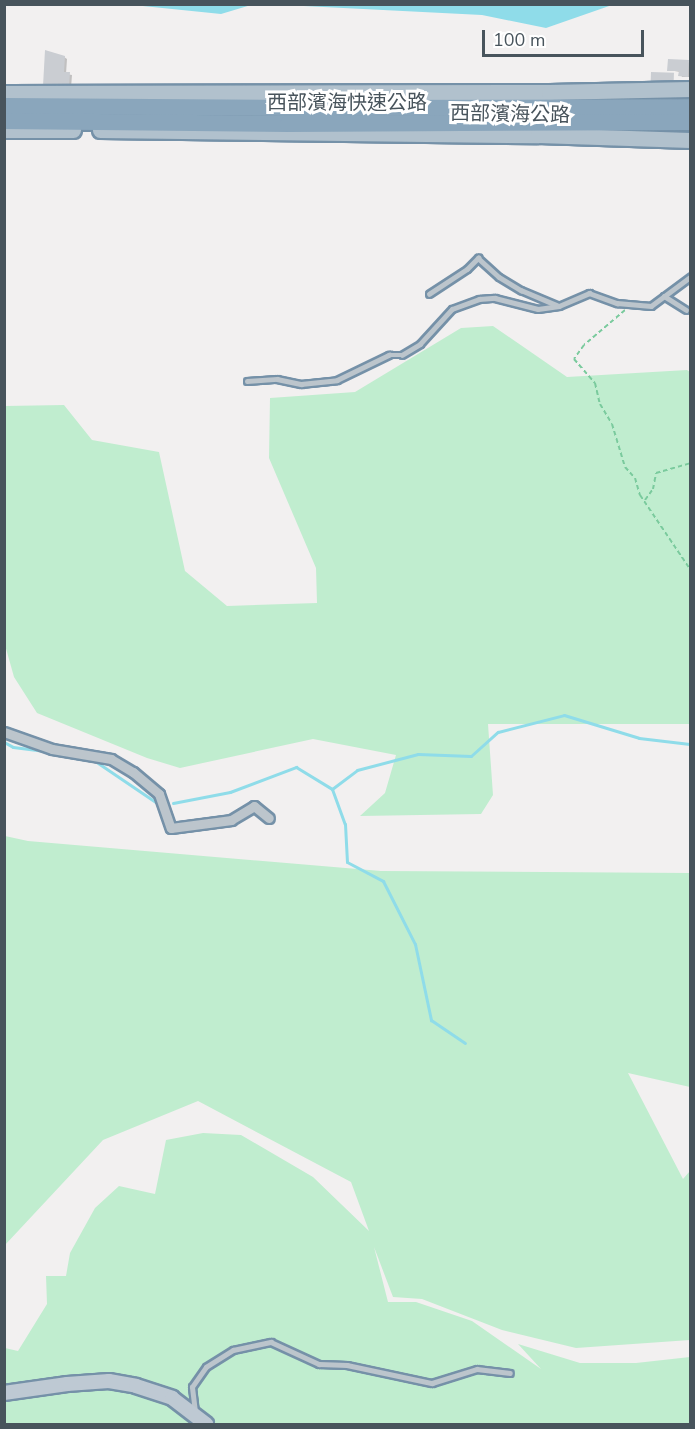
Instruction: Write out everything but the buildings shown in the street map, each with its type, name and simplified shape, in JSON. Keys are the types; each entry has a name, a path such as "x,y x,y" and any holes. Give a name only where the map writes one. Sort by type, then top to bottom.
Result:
{"highway":[{"name":"西部濱海快速公路","path":"6,96 558,115 690,122"},
{"path":"558,115 620,100 690,97"},
{"name":"西部濱海快速公路","path":"4,121 558,115 690,107"},
{"path":"558,115 690,133"}],"main road":[{"name":"西部濱海公路","path":"6,96 526,93 690,89"},
{"name":"西部濱海公路","path":"4,130 538,135 690,140"}],"street":[{"path":"4,732 52,749 111,759 134,772 159,794 171,828 231,820 254,806 269,818"},
{"path":"4,1393 109,1381 157,1392 181,1402 201,1420"}],"lane":[{"path":"429,294 467,269 478,258 520,290 559,306"},
{"path":"247,381 278,379 302,384 337,380 388,355 402,355 411,350 420,344 453,309 479,299 495,298 538,309 559,306 589,293 632,305 651,306 690,277"},
{"path":"664,296 686,310"},
{"path":"201,1420 192,1387 206,1367 233,1350 271,1342 319,1364 347,1365 432,1383 477,1369 510,1373"}],"path":[{"path":"632,305 584,345 574,359 595,383 600,404 612,424 625,467 635,478 640,495 690,569"},
{"path":"645,500 653,489 656,473 690,463"}],"green space":[{"path":"493,326 567,377 687,370 690,372 690,724 488,724 493,795 481,814 360,816 385,793 396,755 313,739 180,768 147,758 37,713 14,677 5,645 5,406 64,405 92,440 159,452 185,571 227,606 317,603 316,568 269,458 270,398 355,392 461,328"},
{"path":"5,836 28,841 381,871 690,873 690,1087 628,1073 683,1179 690,1171 690,1340 576,1348 502,1330 422,1299 393,1297 374,1247 388,1302 416,1302 472,1321 541,1369 518,1344 580,1363 636,1363 690,1357 690,1424 216,1424 186,1402 149,1383 5,1389 5,1348 18,1351 47,1304 46,1276 66,1276 70,1253 95,1208 119,1186 155,1194 166,1140 203,1133 241,1135 313,1177 369,1231 351,1182 198,1101 103,1140 5,1245"},
{"path":"103,1388 134,1391 175,1404 195,1424 5,1424 5,1397"}],"water":[{"path":"251,4 221,14 133,5"},
{"path":"690,4 612,5 546,28 482,15 284,5"}],"waterway":[{"path":"173,803 230,792 296,767 332,789 357,770 418,754 471,756 498,732 564,715 639,738 690,744"},
{"path":"4,742 13,747 45,751"},
{"path":"92,759 160,805"},
{"path":"332,789 345,824 347,862 383,881 415,944 431,1020 465,1043"}]}
